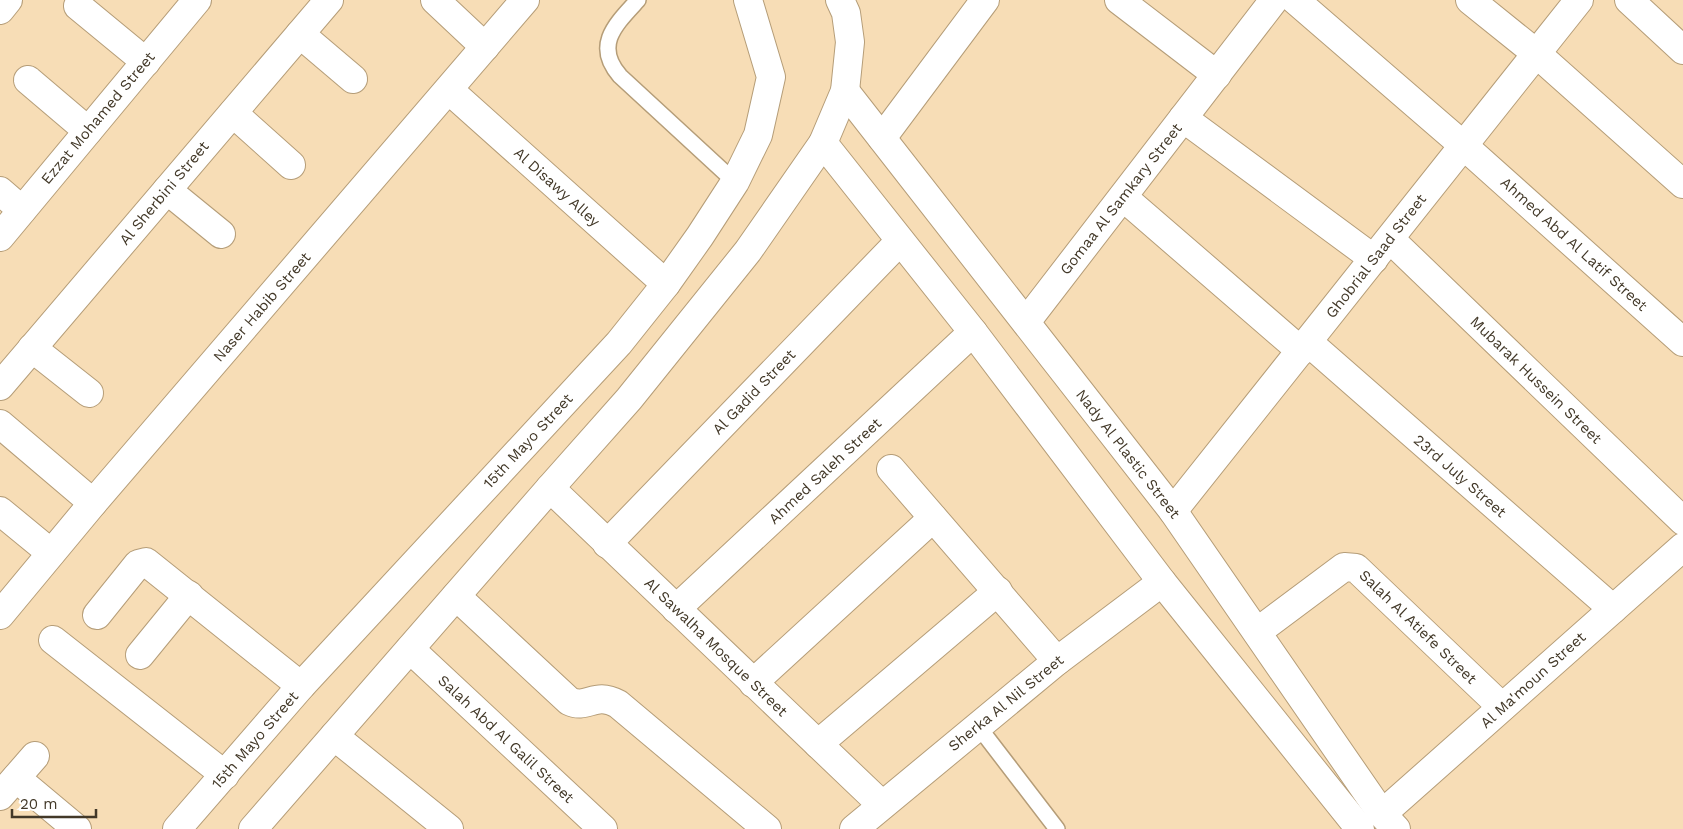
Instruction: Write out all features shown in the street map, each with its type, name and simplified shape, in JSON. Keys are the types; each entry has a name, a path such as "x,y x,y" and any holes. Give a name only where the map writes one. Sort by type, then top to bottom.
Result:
{"street":[{"path":"0,10 8,0"},
{"name":"Ezzat Mohamed Street","path":"0,237 197,0"},
{"name":"Al Sherbini Street","path":"0,386 329,0"},
{"path":"435,0 485,47"},
{"name":"Naser Habib Street","path":"0,615 93,503 525,0"},
{"name":"15th Mayo Street","path":"176,829 301,686 619,343 666,284 735,182 758,135 771,77 748,0"},
{"path":"882,138 985,0"},
{"path":"1119,0 1217,75"},
{"name":"Gomaa Al Samkary Street","path":"1026,322 1274,0"},
{"name":"Ahmed Abd Al Latif Street","path":"1295,0 1464,146 1683,342"},
{"path":"1470,0 1537,54 1683,184"},
{"name":"Ghobrial Saad Street","path":"1173,511 1579,0"},
{"path":"1629,0 1683,50"},
{"path":"262,826 334,736 550,488 630,400 748,251 823,143 845,91 850,42 847,4"},
{"path":"78,6 146,62"},
{"path":"300,34 353,79"},
{"path":"28,80 88,131"},
{"name":"Al Disawy Alley","path":"448,90 666,284"},
{"name":"Nady Al Plastic Street","path":"845,91 1173,511 1389,821"},
{"path":"233,113 291,165"},
{"name":"Mubarak Hussein Street","path":"1183,118 1382,249 1683,521"},
{"path":"823,143 973,332 1162,582 1360,829"},
{"path":"167,190 221,234"},
{"path":"0,191 22,210"},
{"name":"23rd July Street","path":"1123,196 1613,609"},
{"name":"Al Gadid Street","path":"607,544 900,241"},
{"name":"Ahmed Saleh Street","path":"676,609 973,332"},
{"path":"32,348 89,393"},
{"path":"0,424 93,503"},
{"path":"892,470 1057,661"},
{"name":"Al Sawalha Mosque Street","path":"550,488 882,805"},
{"path":"0,511 51,553"},
{"path":"753,683 933,518"},
{"name":"Al Ma'moun Street","path":"1389,821 1502,707 1683,547"},
{"path":"97,615 138,564 143,562 150,563 301,686"},
{"name":"Salah Al Atiefe Street","path":"1257,632 1344,567 1356,568 1502,707"},
{"name":"Sherka Al Nil Street","path":"854,829 1057,661 1162,582"},
{"path":"818,744 998,592"},
{"path":"140,655 189,595"},
{"path":"456,596 569,702 579,704 606,698 618,704 766,829"},
{"path":"53,640 224,775"},
{"name":"Salah Abd Al Galil Street","path":"410,649 603,829"},
{"path":"334,736 450,829"},
{"path":"34,756 8,787 77,829"}],"lane":[{"path":"638,0 616,24 610,34 607,45 608,56 613,68 735,182"},
{"path":"978,726 1057,829"}]}
